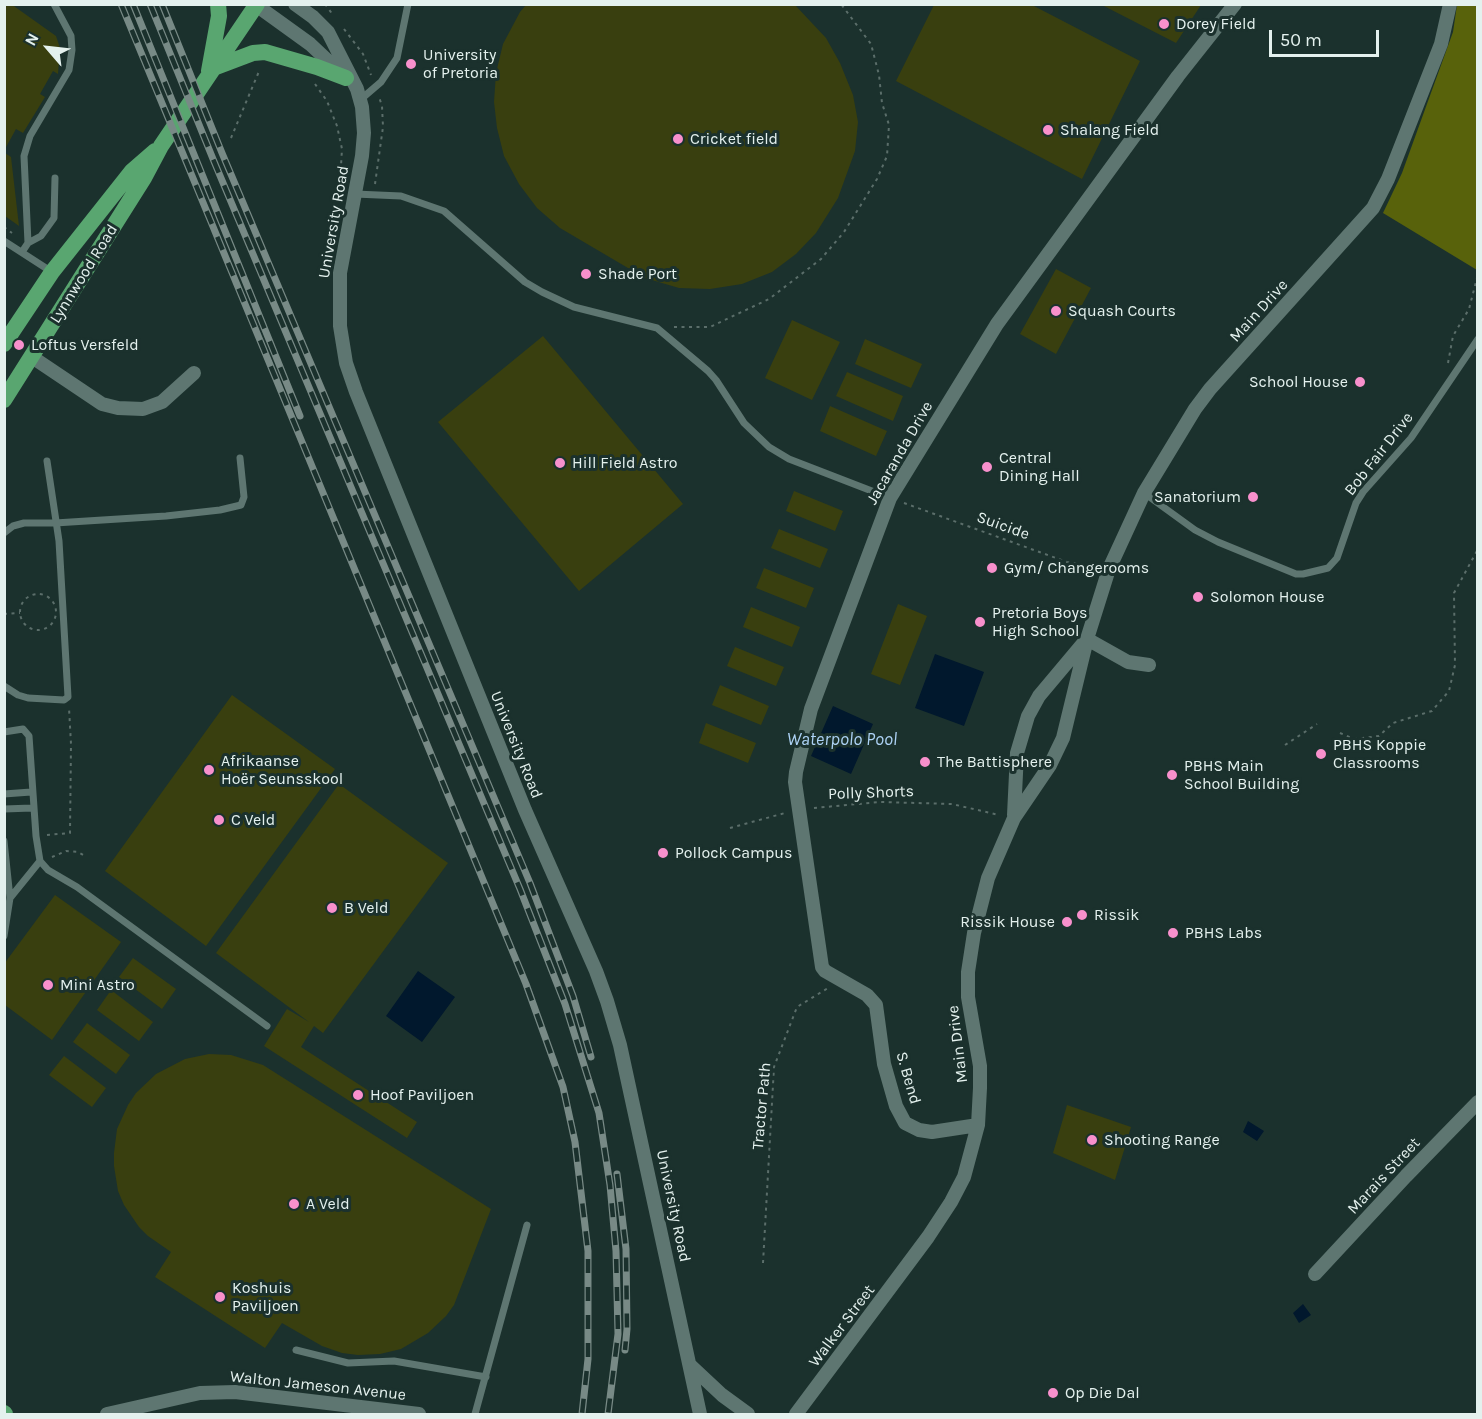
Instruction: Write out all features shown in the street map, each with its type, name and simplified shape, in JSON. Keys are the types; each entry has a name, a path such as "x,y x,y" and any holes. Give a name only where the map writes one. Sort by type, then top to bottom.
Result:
{"main road":[{"path":"212,73 218,25 218,4"},
{"name":"Lynnwood Road","path":"4,400 144,178 161,146 256,5"},
{"path":"212,73 253,53 265,52 317,67 355,89"},
{"name":"Lynnwood Road","path":"4,344 52,272 132,171 161,146"}],"street":[{"name":"University Road","path":"295,4 328,32 355,89 364,133 362,156 342,257 339,299 342,345 346,363 520,799 607,1001 620,1045 700,1414"},
{"name":"Jacaranda Drive","path":"844,983 825,971 820,964 795,778 811,709 890,498 997,324 1178,76 1235,4"},
{"name":"Main Drive","path":"914,1256 951,1202 964,1177 978,1125 980,1066 968,997 968,972 974,933 988,878 1014,818 1050,765 1063,738 1088,639 1109,570 1144,493 1195,409 1210,389 1373,208 1389,179 1441,44 1450,4"},
{"path":"256,5 310,44 355,89"},
{"path":"32,357 102,404 118,408 143,409 162,402 194,373"},
{"path":"1088,639 1128,662 1149,665"},
{"name":"Main Drive","path":"1014,818 1017,753 1028,716 1039,696 1060,668 1088,639"},
{"name":"S. Bend","path":"844,983 867,995 876,1005 884,1064 896,1106 905,1123 919,1130 932,1132 978,1125"},
{"name":"Marais Street","path":"1315,1274 1478,1102"},
{"name":"Walker Street","path":"796,1414 914,1256"},
{"path":"691,1366 722,1395 748,1414"},
{"name":"Walton Jameson Avenue","path":"107,1414 200,1392 235,1392 419,1414"}],"lane":[{"path":"28,243 24,156 30,136 69,70 72,50 70,36 54,4"},
{"path":"355,89 381,82 397,58 408,4"},
{"path":"22,252 28,243 41,236 54,218 54,178"},
{"path":"354,194 401,196 444,211 525,282 542,292 574,307 657,328 708,370 717,380 744,423 769,447 789,459 890,498"},
{"path":"4,241 52,272"},
{"name":"Bob Fair Drive","path":"1144,493 1195,530 1218,542 1296,574 1328,568 1336,558 1356,503 1363,492 1411,438 1478,339"},
{"path":"4,533 13,526 24,523 175,515 241,505 244,497 240,458"},
{"path":"4,686 28,698 64,700 68,697 59,541 47,460"},
{"path":"4,732 23,729 30,736 32,808 40,861 48,870 77,887 267,1026"},
{"path":"4,794 31,792"},
{"path":"4,808 32,808"},
{"path":"4,841 10,898 4,936"},
{"path":"10,898 40,861"},
{"path":"475,1414 527,1225"},
{"path":"296,1350 348,1362 394,1361 486,1377"}],"path":[{"path":"657,328 710,327 768,299 821,259 844,232 877,179 887,156 889,125 882,103 879,75 871,44 841,4"},
{"path":"231,138 262,65"},
{"path":"313,82 327,101 337,126 342,149 340,182 331,240"},
{"path":"1442,392 1453,336 1469,309 1478,274"},
{"name":"Suicide","path":"890,498 1067,562 1109,570"},
{"path":"1340,733 1354,739 1379,736 1393,723 1432,711 1449,691 1455,665 1454,592 1478,549"},
{"path":"38,594 51,599 57,613 48,628 35,631 24,625 20,613 23,602 32,595 38,594"},
{"path":"4,614 20,613"},
{"path":"36,836 70,833 71,744 68,697"},
{"path":"1286,746 1317,724"},
{"name":"Polly Shorts","path":"730,828 799,809 880,802 952,804 1014,818"},
{"path":"40,861 66,851 78,852 85,856"},
{"name":"Tractor Path","path":"763,1263 774,1067 797,1007 827,989 844,983"}],"green space":[{"path":"11,4 56,36 60,48 58,74 53,71 40,94 45,97 23,133 16,129 5,149 4,5"},
{"name":"Cricket field","path":"526,5 795,5 826,38 840,63 853,95 858,122 855,151 838,198 816,233 796,254 772,272 742,284 710,289 679,288 645,278 560,228 537,208 519,184 504,156 497,128 494,102 496,73 503,44"},
{"name":"Shalang Field","path":"934,5 1032,5 1140,61 1082,179 896,81"},
{"name":"Dorey Field","path":"1102,5 1201,5 1176,43"},
{"path":"1457,5 1477,5 1477,270 1383,213 1402,173 1453,32"},
{"path":"5,153 11,157 19,226 5,216"},
{"name":"Squash Courts","path":"1056,269 1091,288 1056,354 1020,334"},
{"path":"792,320 840,342 812,400 765,378"},
{"name":"Hill Field Astro","path":"543,336 683,504 579,591 438,422"},
{"path":"865,339 922,364 911,388 855,364"},
{"path":"847,372 903,396 893,421 836,396"},
{"path":"830,406 887,431 876,456 820,431"},
{"path":"794,491 843,511 835,531 786,511"},
{"path":"779,529 828,549 820,568 771,548"},
{"path":"764,568 814,588 806,608 756,588"},
{"path":"898,604 927,616 900,685 871,674"},
{"path":"751,607 800,627 792,647 743,627"},
{"path":"735,647 784,667 776,686 727,666"},
{"path":"720,685 769,706 761,725 712,705"},
{"name":"C Veld","path":"232,695 335,769 206,946 105,871"},
{"path":"706,723 756,743 748,763 699,743"},
{"name":"B Veld","path":"339,784 448,863 323,1033 314,1026 301,1047 417,1122 407,1138 264,1046 287,1009 309,1022 216,953"},
{"name":"Mini Astro","path":"55,895 121,942 52,1040 5,1005 4,964"},
{"path":"133,958 176,989 162,1009 119,977"},
{"path":"111,990 153,1022 139,1041 97,1010"},
{"path":"87,1023 130,1055 116,1074 73,1042"},
{"path":"209,1054 231,1055 263,1065 491,1209 454,1305 428,1333 401,1349 380,1354 358,1355 342,1353 322,1346 282,1323 265,1348 155,1277 171,1252 139,1227 124,1205 118,1191 114,1166 117,1129 136,1093 156,1074 185,1059"},
{"path":"64,1056 106,1088 92,1107 49,1075"},
{"name":"Shooting Range","path":"1067,1105 1131,1127 1115,1180 1053,1153"}],"water":[{"path":"935,654 984,672 964,726 915,708"},
{"name":"Waterpolo Pool","path":"833,706 873,724 851,774 811,756"},
{"path":"418,971 455,997 422,1042 386,1016"},
{"path":"1248,1121 1264,1131 1257,1141 1243,1132"},
{"path":"1303,1304 1311,1315 1299,1323 1293,1313"}],"railway":[{"path":"121,4 526,984 563,1087 575,1142 588,1251 588,1359 582,1414"},
{"path":"133,4 300,416"},
{"path":"150,4 520,889 565,1004 599,1113 610,1185 616,1251 618,1334 608,1414"},
{"path":"162,4 222,153 530,883 573,996 591,1057"},
{"path":"617,1174 626,1249 625,1350"}],"place":[{"name":"Dorey Field","path":"1164,24"},
{"name":"University of Pretoria","path":"411,64"},
{"name":"Shalang Field","path":"1048,130"},
{"name":"Cricket field","path":"678,139"},
{"name":"Shade Port","path":"586,274"},
{"name":"Squash Courts","path":"1056,311"},
{"name":"Loftus Versfeld","path":"19,345"},
{"name":"School House","path":"1360,382"},
{"name":"Hill Field Astro","path":"560,463"},
{"name":"Central Dining Hall","path":"987,467"},
{"name":"Sanatorium","path":"1253,497"},
{"name":"Gym/ Changerooms","path":"992,568"},
{"name":"Solomon House","path":"1198,597"},
{"name":"Pretoria Boys High School","path":"980,622"},
{"name":"PBHS Koppie Classrooms","path":"1321,754"},
{"name":"The Battisphere","path":"925,762"},
{"name":"Afrikaanse Hoër Seunsskool","path":"209,770"},
{"name":"PBHS Main School Building","path":"1172,775"},
{"name":"C Veld","path":"219,820"},
{"name":"Pollock Campus","path":"663,853"},
{"name":"B Veld","path":"332,908"},
{"name":"Rissik","path":"1082,915"},
{"name":"Rissik House","path":"1067,922"},
{"name":"PBHS Labs","path":"1173,933"},
{"name":"Mini Astro","path":"48,985"},
{"name":"Hoof Paviljoen","path":"358,1095"},
{"name":"Shooting Range","path":"1092,1140"},
{"name":"A Veld","path":"294,1204"},
{"name":"Koshuis Paviljoen","path":"220,1297"},
{"name":"Op Die Dal","path":"1053,1393"}]}
